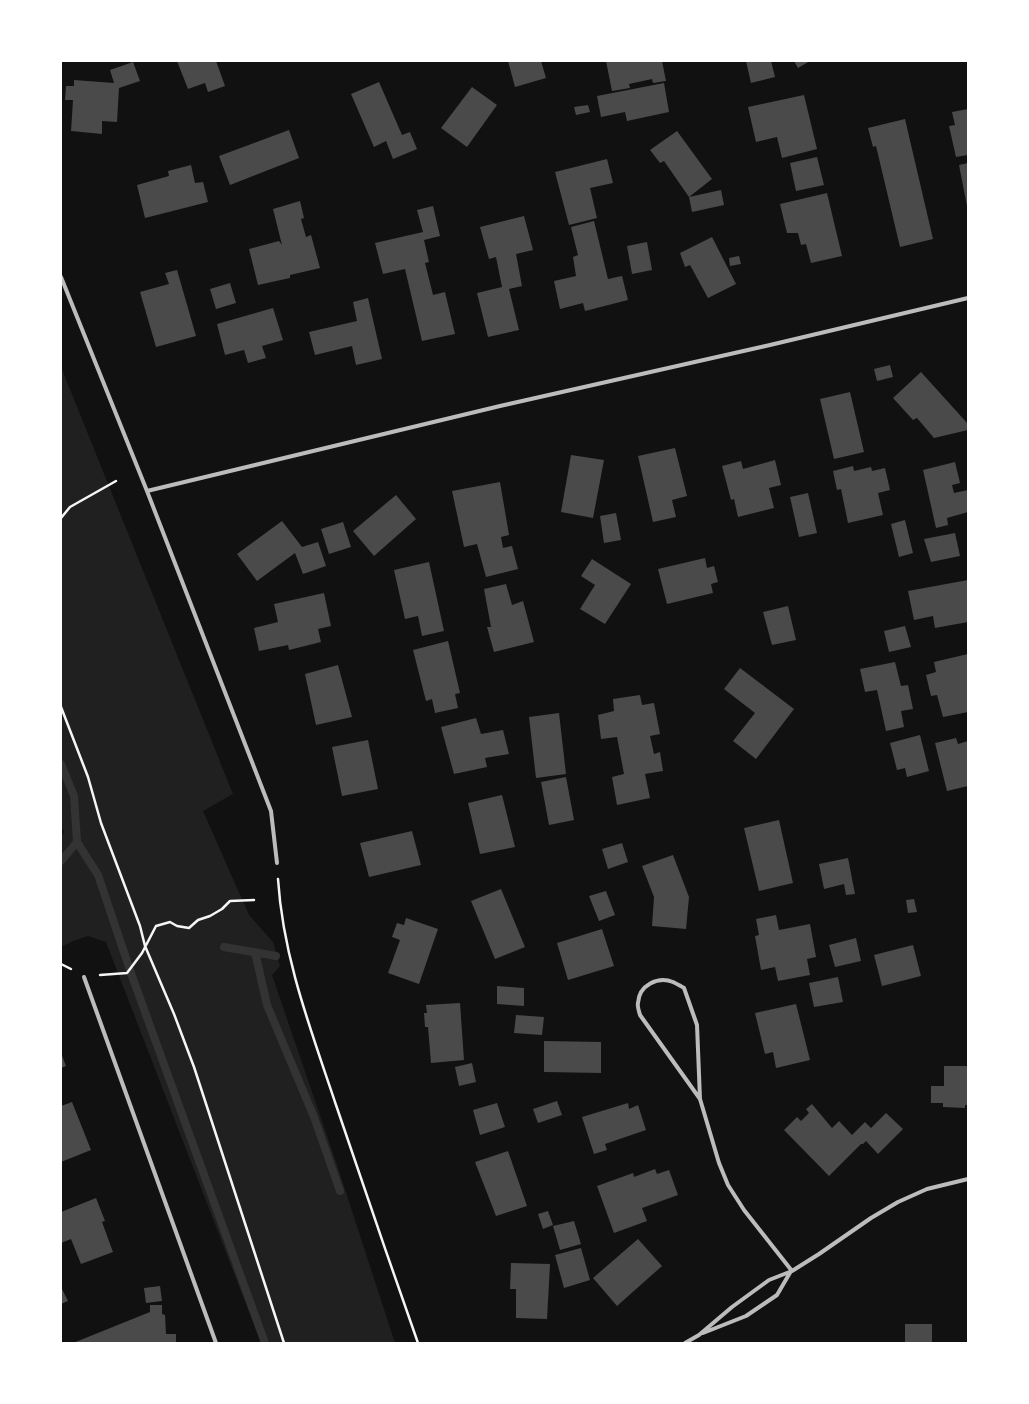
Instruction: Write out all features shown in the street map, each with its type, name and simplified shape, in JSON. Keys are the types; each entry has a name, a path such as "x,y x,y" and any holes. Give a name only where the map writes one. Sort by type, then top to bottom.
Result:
{"street":[{"path":"61,277 147,491 271,811 277,863"},
{"path":"147,491 500,406 762,347 968,298"},
{"path":"84,977 216,1343"},
{"path":"700,1099 640,1015 637,1003 641,992 650,983 662,980 673,982 684,988 687,994 697,1025 700,1099 718,1163 728,1185 744,1210 792,1271"},
{"path":"699,1335 732,1307 769,1280 792,1271 871,1218 898,1202 926,1189 968,1179"},
{"path":"685,1343 699,1335 746,1316 777,1295 792,1271"}],"path":[{"path":"61,518 70,507 116,481"},
{"path":"61,707 88,777 101,823 140,926 145,946 174,1014 194,1067 284,1343"},
{"path":"277,863 280,908 291,965 310,1030 418,1343"},
{"path":"84,977 127,973 142,952 156,926 170,922 177,926 189,928 198,920 210,916 222,909 230,900 254,900"}],"shaded area":[{"path":"61,367 233,794 203,811 249,915 273,942 280,966 272,975 338,1168 395,1343 261,1343 106,942 88,936 61,947 61,838 64,832 61,825"}],"building":[{"path":"177,61 216,61 225,86 208,92 205,83 188,89"},
{"path":"508,61 541,61 546,78 515,87"},
{"path":"606,61 662,61 666,81 653,83 652,79 629,84 630,88 612,91"},
{"path":"746,61 771,61 775,77 751,83"},
{"path":"794,61 810,61 798,68"},
{"path":"133,62 140,81 119,88 117,122 102,121 102,134 71,131 73,100 65,100 66,86 74,86 74,80 114,83 110,70"},
{"path":"379,82 402,135 410,132 417,149 393,159 386,141 374,147 351,94"},
{"path":"664,83 669,112 627,121 625,112 601,117 597,96"},
{"path":"472,87 497,105 467,147 441,128"},
{"path":"804,95 817,149 782,158 777,137 756,142 748,107"},
{"path":"588,105 590,112 576,115 574,107"},
{"path":"968,109 968,155 956,157 949,126 955,125 952,112"},
{"path":"905,119 933,239 900,247 876,146 873,147 868,128"},
{"path":"289,130 299,158 230,185 219,156"},
{"path":"677,131 712,179 689,197 664,161 660,163 650,150"},
{"path":"817,157 824,185 796,191 790,163"},
{"path":"607,159 613,183 590,188 597,218 569,225 555,172"},
{"path":"968,163 968,206 967,206 959,165"},
{"path":"191,165 195,183 203,182 208,202 145,218 137,185 169,176 168,171"},
{"path":"721,190 724,205 692,212 689,197"},
{"path":"827,193 842,256 811,263 806,244 801,245 798,233 787,233 780,204"},
{"path":"300,201 304,218 301,219 306,237 311,235 320,268 290,275 290,278 258,285 249,249 279,241 282,245 273,209"},
{"path":"433,206 440,236 424,240 429,262 425,263 433,295 445,292 455,334 422,341 405,269 383,274 375,243 423,232 417,210"},
{"path":"524,216 533,250 516,254 522,286 509,289 519,330 488,337 477,293 502,287 496,257 489,259 480,227"},
{"path":"594,221 608,279 622,276 628,300 585,311 583,303 560,309 554,281 576,276 573,257 578,255 571,227"},
{"path":"712,237 736,284 708,298 690,265 685,267 680,253"},
{"path":"647,242 652,270 632,274 627,246"},
{"path":"739,256 741,264 730,266 729,258"},
{"path":"177,270 196,336 156,347 140,292 169,284 165,273"},
{"path":"230,283 236,303 216,309 210,289"},
{"path":"368,298 382,359 356,365 352,346 315,355 309,332 357,321 353,302"},
{"path":"273,308 283,340 262,346 266,358 248,363 244,350 225,355 217,324"},
{"path":"890,365 893,377 877,381 874,369"},
{"path":"921,372 968,424 968,430 934,438 917,418 913,420 893,398"},
{"path":"850,392 864,452 834,459 820,399"},
{"path":"675,448 687,496 672,500 676,517 653,522 638,456"},
{"path":"571,455 604,460 593,518 561,512"},
{"path":"775,460 781,485 769,488 774,508 738,517 734,499 731,500 722,466 741,461 743,469"},
{"path":"955,462 960,483 952,485 954,493 968,490 968,512 947,518 948,525 936,528 923,470"},
{"path":"853,466 854,471 871,467 872,471 885,468 890,490 878,493 883,515 848,523 841,489 837,490 833,471"},
{"path":"500,482 509,535 501,537 503,548 512,546 518,569 486,577 477,544 464,547 452,491"},
{"path":"808,493 817,533 799,537 790,497"},
{"path":"396,495 416,519 374,556 353,531"},
{"path":"616,513 621,540 604,543 600,516"},
{"path":"905,520 913,553 899,557 891,524"},
{"path":"282,521 302,547 318,542 326,566 303,574 295,553 257,581 237,554"},
{"path":"343,522 351,547 329,554 321,529"},
{"path":"955,533 960,556 931,562 924,539"},
{"path":"705,558 707,568 714,566 718,582 711,584 713,593 667,604 658,569"},
{"path":"592,559 631,584 605,624 580,609 595,585 581,576"},
{"path":"429,562 444,631 422,636 418,616 405,619 394,570"},
{"path":"968,580 968,622 935,628 933,616 914,620 908,591"},
{"path":"506,584 512,605 523,601 534,642 494,652 487,627 491,627 484,589"},
{"path":"324,593 331,626 318,629 321,642 289,650 288,645 259,651 254,628 278,622 274,604"},
{"path":"788,606 796,640 772,645 763,612"},
{"path":"905,626 911,647 889,652 884,631"},
{"path":"448,641 460,693 455,694 458,708 435,713 432,699 426,701 413,650"},
{"path":"968,654 968,712 943,717 937,695 931,696 926,675 936,672 934,662"},
{"path":"895,662 901,686 908,685 913,709 901,711 904,727 886,731 877,690 865,692 860,669"},
{"path":"338,665 352,717 316,725 305,674"},
{"path":"740,668 794,709 756,759 733,741 755,713 724,689"},
{"path":"640,695 642,705 654,703 660,734 650,736 654,754 660,752 663,771 645,774 650,798 617,805 612,777 624,774 617,737 601,739 598,715 614,711 613,699"},
{"path":"559,713 566,774 536,778 529,717"},
{"path":"476,718 481,734 503,730 509,754 485,758 487,767 454,774 441,727"},
{"path":"920,735 929,771 907,777 905,768 897,770 890,743"},
{"path":"956,738 958,744 968,741 968,786 947,791 935,743"},
{"path":"368,740 378,789 342,796 332,747"},
{"path":"566,777 574,820 549,825 541,782"},
{"path":"502,795 515,847 480,854 468,803"},
{"path":"779,820 793,883 759,891 744,828"},
{"path":"412,831 421,865 369,877 360,843"},
{"path":"622,843 628,862 608,869 602,849"},
{"path":"673,855 689,897 686,929 652,926 654,897 642,866"},
{"path":"848,858 855,894 846,895 844,884 824,889 819,864"},
{"path":"501,889 525,947 495,959 471,901"},
{"path":"606,891 615,915 599,921 589,896"},
{"path":"914,899 917,912 908,913 906,900"},
{"path":"776,915 779,930 810,924 816,957 807,959 810,975 778,981 775,967 761,970 755,936 759,935 756,919"},
{"path":"406,918 438,929 419,984 388,973 400,940 392,937 397,923 404,925"},
{"path":"602,929 614,966 568,980 557,943"},
{"path":"856,938 861,961 835,967 829,945"},
{"path":"913,945 921,976 882,986 874,955"},
{"path":"838,977 843,1002 814,1007 809,983"},
{"path":"497,986 524,988 524,1006 497,1004"},
{"path":"460,1003 464,1060 431,1063 428,1027 425,1027 424,1013 427,1013 426,1005"},
{"path":"796,1004 810,1060 776,1068 773,1052 765,1054 755,1013"},
{"path":"516,1015 544,1017 542,1035 514,1033"},
{"path":"544,1041 601,1042 601,1073 544,1072"},
{"path":"61,1053 66,1066 61,1068"},
{"path":"472,1063 476,1082 459,1086 455,1067"},
{"path":"944,1066 968,1066 968,1105 965,1105 965,1108 943,1107 943,1103 931,1103 931,1086 944,1086"},
{"path":"557,1101 562,1115 538,1123 533,1109"},
{"path":"72,1102 91,1150 61,1162 61,1106"},
{"path":"497,1103 505,1127 480,1135 473,1110"},
{"path":"628,1103 629,1109 638,1105 646,1130 605,1144 607,1150 594,1154 582,1117"},
{"path":"812,1104 832,1128 839,1121 852,1135 865,1122 871,1128 886,1113 903,1129 878,1154 866,1141 861,1144 829,1176 784,1130 797,1117 801,1121 809,1113 806,1109"},
{"path":"508,1151 527,1206 496,1216 475,1162"},
{"path":"655,1169 657,1174 669,1170 678,1195 642,1208 647,1221 614,1233 597,1186 633,1173 634,1177"},
{"path":"96,1198 105,1221 102,1222 113,1252 81,1264 71,1239 61,1243 61,1212"},
{"path":"548,1211 553,1225 543,1229 538,1214"},
{"path":"574,1221 581,1244 560,1250 553,1226"},
{"path":"638,1239 662,1266 617,1306 593,1278"},
{"path":"581,1248 590,1280 564,1288 555,1255"},
{"path":"511,1263 550,1264 547,1319 516,1318 516,1289 510,1289"},
{"path":"160,1286 162,1301 146,1303 144,1288"},
{"path":"61,1289 68,1301 61,1304"},
{"path":"150,1305 162,1305 162,1314 165,1315 166,1334 176,1334 176,1343 73,1343 150,1312"},
{"path":"905,1324 932,1324 932,1343 905,1343"}],"waterway":[{"path":"61,764 74,796 77,842 61,861"},
{"path":"77,842 98,875 132,976 265,1343"},
{"path":"224,947 276,956"},
{"path":"255,952 267,1005 314,1117 340,1191"}]}
